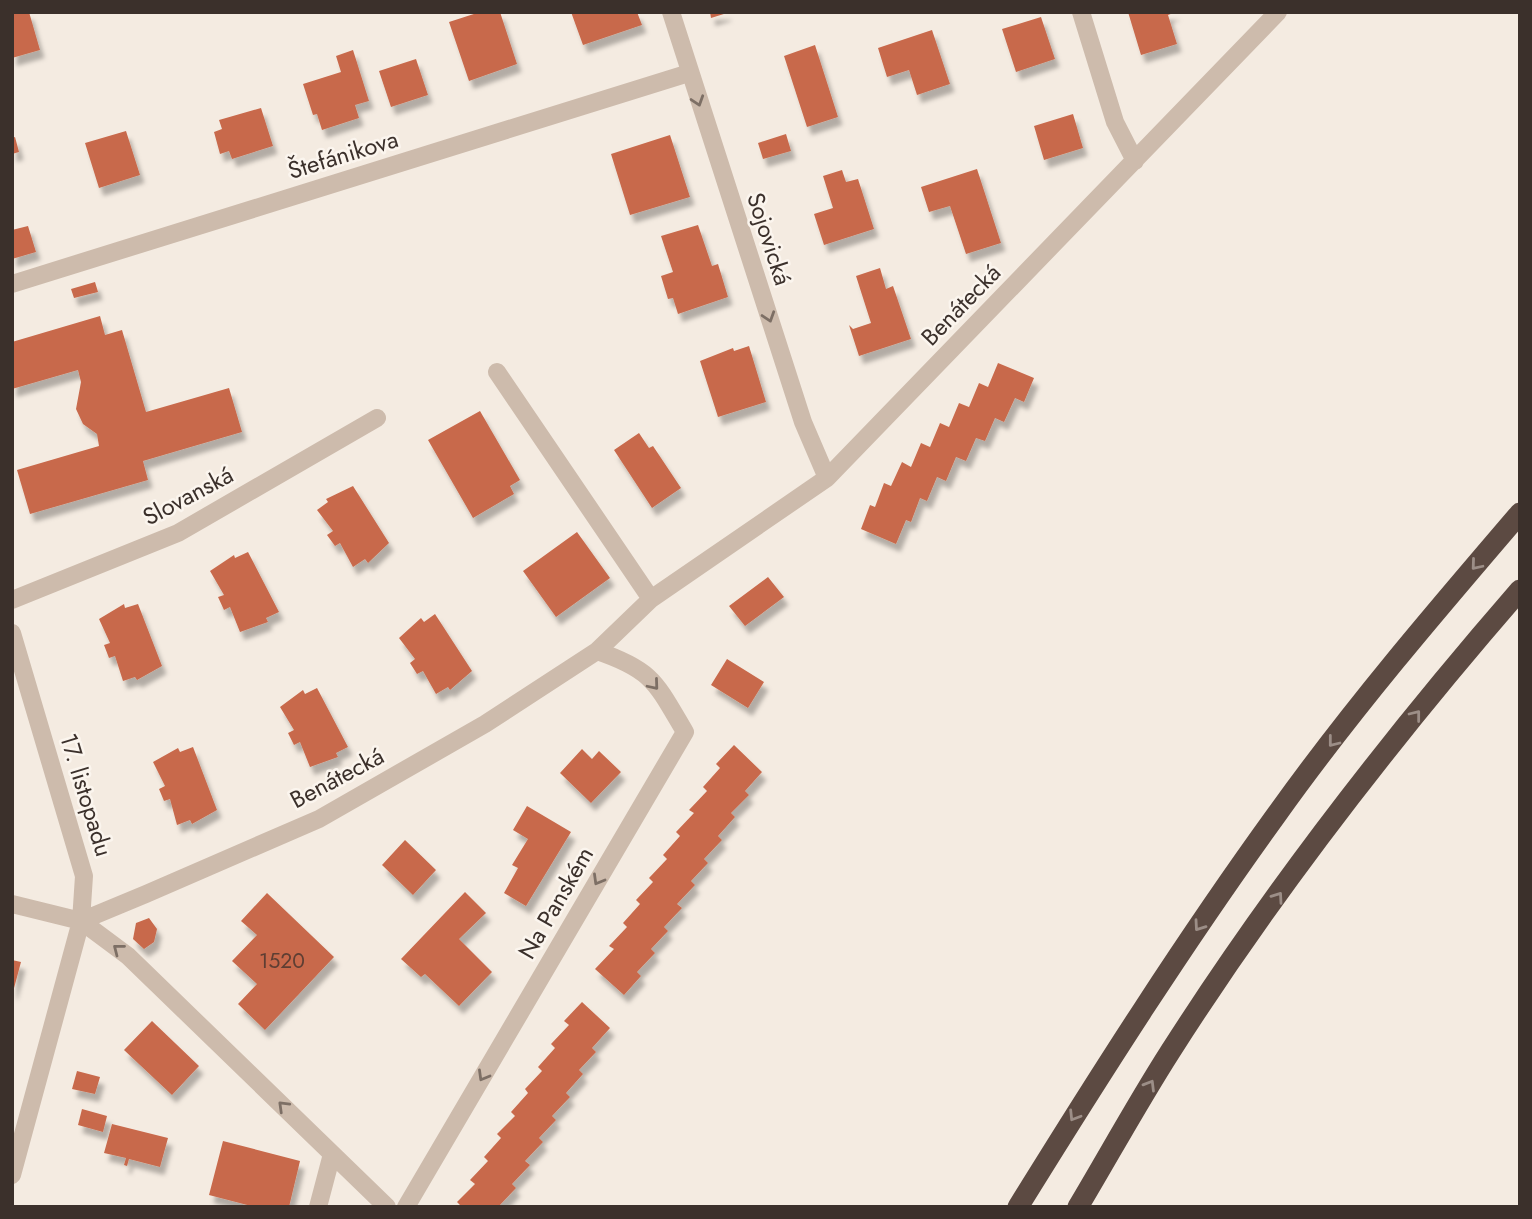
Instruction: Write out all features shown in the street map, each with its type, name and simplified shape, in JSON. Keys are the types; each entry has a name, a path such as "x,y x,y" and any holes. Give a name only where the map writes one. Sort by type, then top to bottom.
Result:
{"highway":[{"path":"1017,1207 1129,1028 1278,812 1416,635 1520,513"},
{"path":"1078,1207 1171,1051 1314,845 1459,660 1520,590"}],"street":[{"name":"Sojovická","path":"671,12 803,422 827,478"},
{"path":"1081,12 1115,121 1135,161"},
{"name":"Benátecká","path":"81,921 319,818 485,724 597,651 651,599 827,478 1278,12"},
{"name":"Štefánikova","path":"12,284 689,74"},
{"path":"497,372 651,599"},
{"name":"Slovanská","path":"12,600 178,533 377,418"},
{"name":"17. listopadu","path":"12,633 84,876 81,921 12,1175"},
{"name":"Na Panském","path":"406,1207 685,732 656,684 632,663 597,651"},
{"path":"12,904 81,921 128,957 387,1207"},
{"path":"318,1207 332,1154"}],"building":[{"path":"12,12 29,12 40,50 12,58"},
{"path":"480,12 500,12 517,64 469,81 449,22"},
{"path":"571,12 637,12 642,25 583,45"},
{"path":"710,12 727,12 727,13 711,18"},
{"path":"1128,12 1176,12 1168,15 1177,44 1141,55"},
{"path":"1041,17 1055,59 1016,72 1002,29"},
{"path":"932,30 950,84 917,95 909,70 887,77 878,48"},
{"path":"815,45 838,117 807,127 784,56"},
{"path":"353,50 369,101 355,105 359,118 322,130 317,114 313,115 303,84 341,72 336,56"},
{"path":"416,59 428,95 391,107 379,71"},
{"path":"261,108 273,146 232,159 229,151 220,154 214,132 222,129 219,120"},
{"path":"1073,114 1083,148 1044,160 1034,126"},
{"path":"126,131 140,175 99,188 85,143"},
{"path":"786,134 791,151 763,159 758,143"},
{"path":"670,135 690,197 630,215 611,154"},
{"path":"15,137 19,152 12,154 12,138"},
{"path":"977,169 1001,243 966,254 950,206 929,212 921,187"},
{"path":"842,170 846,182 858,179 874,229 824,245 814,214 833,208 823,176"},
{"path":"698,225 712,266 718,264 728,297 678,314 673,298 668,299 661,276 673,272 661,236"},
{"path":"28,226 36,252 12,259 12,230"},
{"path":"880,268 886,289 893,286 911,339 859,356 849,325 853,329 871,323 856,276"},
{"path":"95,282 98,292 74,298 71,289"},
{"path":"100,316 105,335 122,330 146,412 229,388 242,432 143,461 148,480 30,514 17,470 99,446 97,434 83,424 76,409 81,382 78,370 12,389 12,342"},
{"path":"749,346 766,402 718,417 700,361 733,348 734,351"},
{"path":"998,363 1034,378 1024,402 1015,398 1004,422 995,418 985,441 976,438 966,461 956,457 946,481 937,477 927,501 920,498 911,522 906,520 896,544 861,529 870,505 875,507 884,483 891,486 902,462 911,467 921,443 930,447 940,423 949,427 959,403 969,407 979,383 988,387"},
{"path":"480,411 520,480 510,486 514,494 473,518 428,440"},
{"path":"639,433 649,448 653,446 681,488 652,508 614,450"},
{"path":"353,486 389,543 368,563 365,559 353,567 340,543 335,546 327,535 333,531 317,510 328,502 326,499"},
{"path":"577,532 610,578 556,617 523,571"},
{"path":"248,552 279,612 266,618 268,622 240,632 230,607 224,610 218,597 224,595 210,571 234,555 235,558"},
{"path":"768,577 784,597 745,626 729,606"},
{"path":"124,604 125,608 138,604 162,666 137,680 135,677 123,681 115,656 109,658 104,645 110,643 99,619"},
{"path":"435,614 472,671 450,690 448,687 436,694 423,671 417,674 410,663 415,659 399,638 421,618 424,622"},
{"path":"727,659 764,682 748,708 711,685"},
{"path":"317,688 348,747 336,753 338,757 310,767 300,742 294,745 288,733 294,730 280,707 303,690 305,694"},
{"path":"734,745 762,772 745,791 749,795 731,813 735,817 718,836 722,840 704,859 708,863 691,881 695,885 677,904 682,908 664,927 668,931 651,949 655,953 637,972 641,976 624,995 595,969 614,949 609,946 627,927 623,923 640,904 636,900 653,882 649,878 667,859 663,855 680,836 676,832 694,813 689,810 707,791 703,787 720,768 716,764"},
{"path":"193,747 217,810 192,824 190,820 177,825 170,799 164,801 159,789 165,786 153,762 178,748 180,752"},
{"path":"582,749 592,759 599,751 621,772 591,803 560,773"},
{"path":"527,806 571,832 526,906 504,893 518,868 512,865 528,839 513,830"},
{"path":"405,840 436,870 413,895 382,865"},
{"path":"465,892 486,913 459,939 492,972 459,1006 425,974 421,977 401,959"},
{"path":"267,893 334,957 265,1030 238,1004 257,984 232,961 257,935 241,921"},
{"path":"149,918 157,929 154,942 144,949 133,939 136,923"},
{"path":"12,960 21,962 13,992 12,992"},
{"path":"582,1002 610,1028 592,1048 596,1052 579,1070 583,1074 566,1093 570,1097 552,1116 556,1120 539,1138 543,1142 525,1161 530,1165 512,1184 516,1188 498,1207 462,1207 457,1202 475,1184 470,1180 488,1161 484,1157 501,1138 497,1134 515,1116 511,1112 528,1093 525,1089 542,1071 538,1067 555,1048 551,1044 569,1025 564,1021"},
{"path":"152,1021 199,1066 172,1095 124,1050"},
{"path":"77,1071 100,1077 95,1094 72,1089"},
{"path":"82,1109 107,1116 103,1132 78,1125"},
{"path":"112,1124 168,1138 160,1167 129,1159 127,1166 124,1165 126,1158 104,1153"},
{"path":"223,1141 300,1161 289,1207 255,1207 209,1195"}]}
